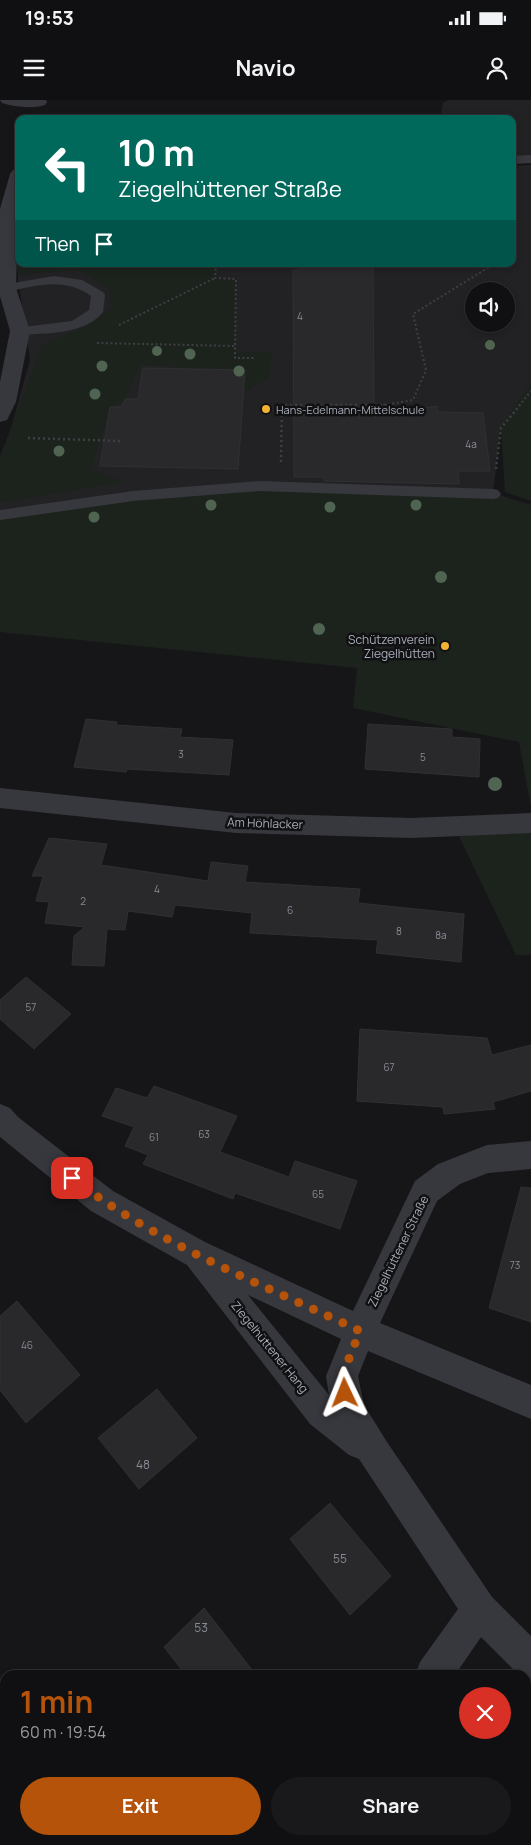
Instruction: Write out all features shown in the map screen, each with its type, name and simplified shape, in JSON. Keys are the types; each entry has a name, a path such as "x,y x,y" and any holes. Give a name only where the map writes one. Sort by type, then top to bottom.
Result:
{"street":[{"path":"8,100 40,101 35,115"},
{"path":"0,416 6,402 7,357 20,331 7,288 9,212 15,189"},
{"name":"Am Höhlacker","path":"0,798 236,823 410,828 531,823"},
{"path":"0,1117 8,1126 102,1201 194,1253 360,1331 531,1402"},
{"name":"Ziegelhüttener Straße","path":"360,1331 426,1191 449,1174 487,1159 531,1155"},
{"name":"Ziegelhüttener Hang","path":"194,1253 322,1412 375,1454"},
{"name":"Ziegelhüttener Hang","path":"360,1331 342,1376 349,1411 375,1454 480,1610 531,1661"},
{"path":"437,1670 480,1610"}],"lane":[{"path":"516,160 531,159"},
{"path":"7,288 44,280 66,280 82,283 98,295 96,312 76,324 20,331"},
{"path":"0,515 133,496 260,486 493,494"}],"path":[{"path":"216,267 215,278 236,279 235,358 254,358"},
{"path":"279,486 282,405 378,406 413,400 426,370 413,314 489,267"},
{"path":"93,343 235,346"},
{"path":"493,494 501,428 531,391"},
{"path":"28,438 120,440"}],"shaded area":[{"path":"448,100 531,100 531,156 516,156 516,115 441,115 443,103"},
{"name":"Hans-Edelmann-Mittelschule","path":"531,165 531,391 501,428 493,493 531,505 531,580 0,632 0,456 11,428 30,360 18,267 516,267 516,166"},
{"path":"8,212 15,212 15,255"},
{"path":"17,267 216,267 215,278 236,279 235,353 272,352 268,378 236,397 201,369 140,364 125,399 110,407 91,469 123,482 0,503 0,458 42,344 86,327 111,308 109,290 80,270 18,274"},
{"path":"531,382 531,501 505,492 501,428"},
{"path":"260,486 493,494 531,505 531,808 519,742 353,708 357,668 0,632 0,515"},
{"path":"531,823 531,955 516,955 454,826"}],"building":[{"path":"300,267 373,267 374,417 437,406 437,412 483,413 490,471 458,471 459,484 324,481 324,477 294,477 293,270 299,270"},
{"path":"143,368 245,370 238,469 100,466 110,407 122,407 125,399 138,399"},
{"path":"86,719 117,722 116,725 182,729 180,737 233,740 229,775 127,769 126,772 74,767"},
{"path":"368,724 452,729 452,737 480,739 479,777 365,769"},
{"path":"49,838 107,844 101,865 208,881 211,862 248,866 245,882 360,889 358,903 464,914 461,962 376,953 378,940 250,933 252,913 175,905 172,917 128,911 125,930 107,929 104,966 72,965 74,936 85,927 45,923 49,902 36,901 43,876 32,876"},
{"path":"26,977 71,1014 34,1049 0,1019 0,1000"},
{"path":"360,1029 487,1038 492,1055 531,1045 531,1091 493,1102 495,1109 444,1114 443,1107 357,1101"},
{"path":"154,1086 237,1116 220,1152 289,1177 295,1161 357,1181 340,1229 235,1193 233,1199 143,1164 148,1155 125,1146 134,1127 102,1116 116,1088 147,1098"},
{"path":"521,1187 531,1188 531,1322 489,1308"},
{"path":"17,1301 80,1375 26,1423 0,1390 0,1316"},
{"path":"157,1389 197,1438 139,1489 98,1438"},
{"path":"330,1503 391,1576 350,1615 290,1539"},
{"path":"204,1608 252,1670 182,1670 164,1647"}],"place":[{"name":"Hans-Edelmann-Mittelschule","path":"266,409"},
{"name":"Schützenverein Ziegelhütten","path":"445,646"}],"route":[{"path":"72,1178 102,1201 165,1238 360,1331 342,1376 345,1393"}]}
